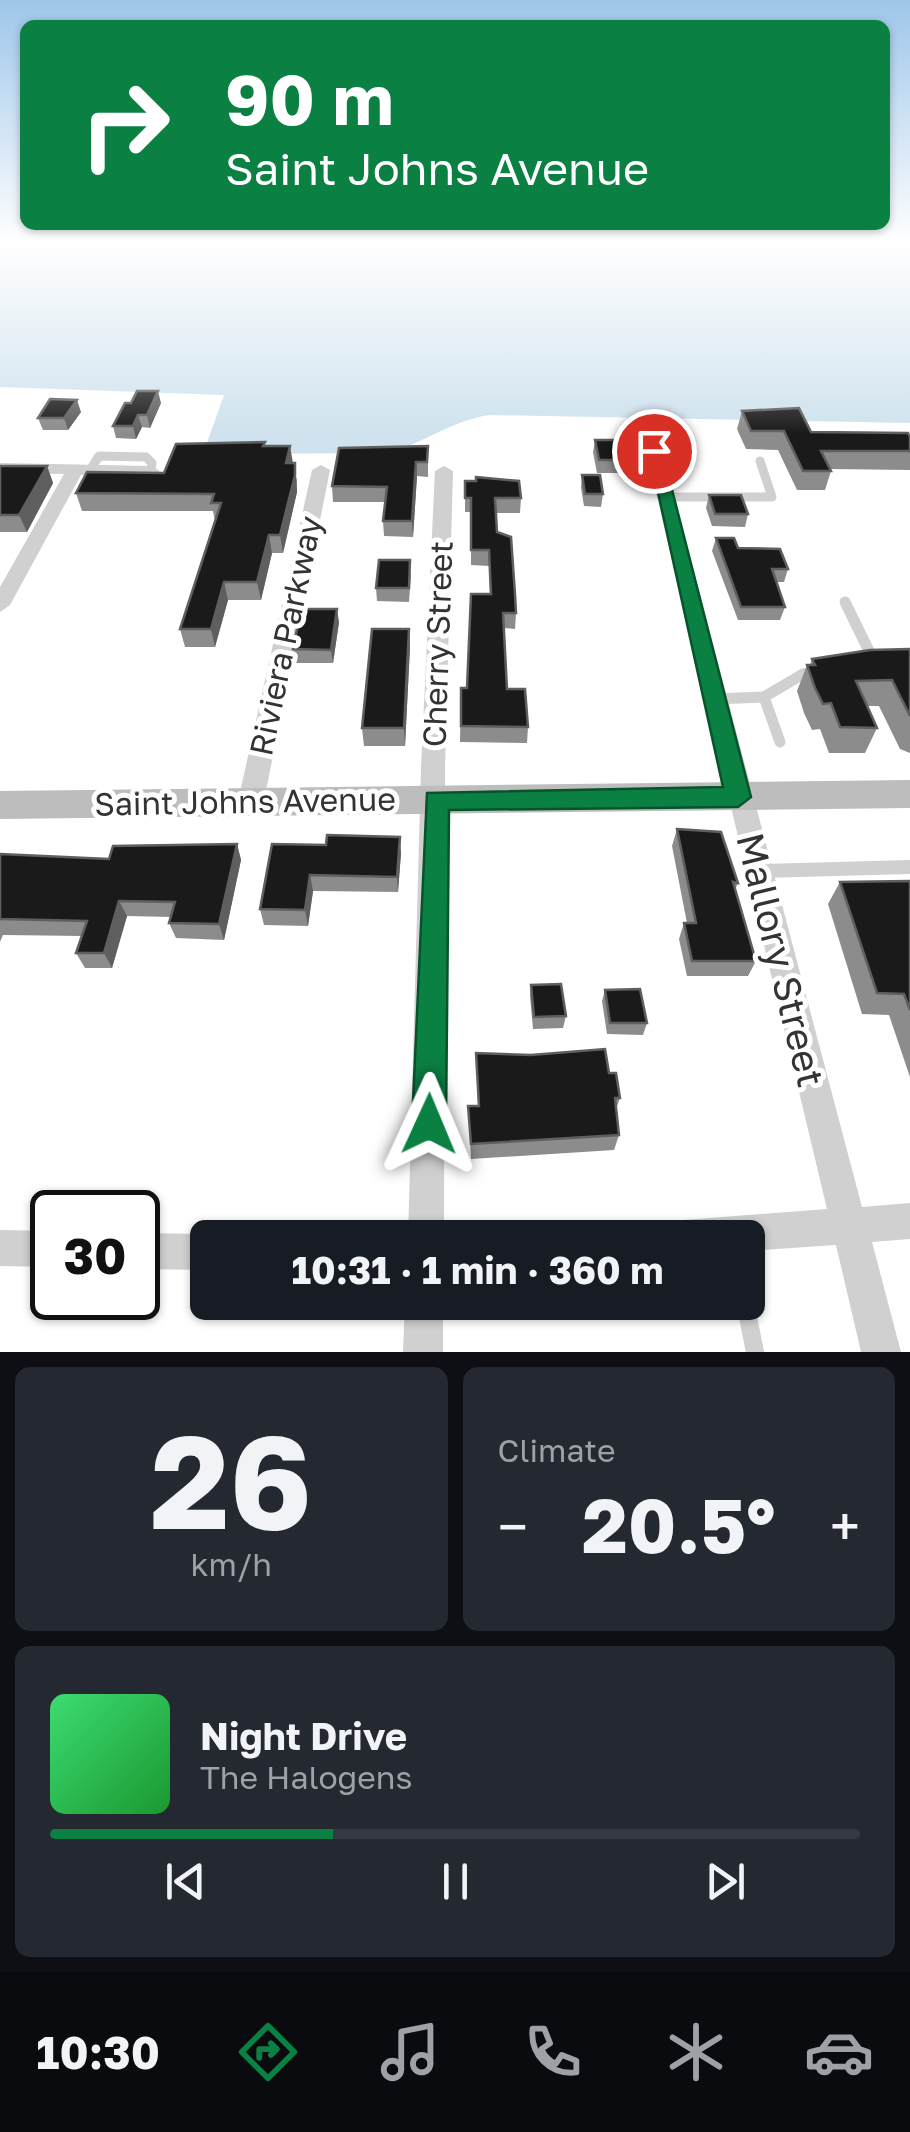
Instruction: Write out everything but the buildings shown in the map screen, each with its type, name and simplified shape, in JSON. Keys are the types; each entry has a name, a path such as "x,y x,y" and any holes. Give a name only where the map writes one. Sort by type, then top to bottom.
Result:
{"main road":[{"name":"Saint Johns Avenue","path":"0,805 910,794"}],"street":[{"name":"Mallory Street","path":"654,451 738,797 881,1352"},
{"path":"0,468 151,472"},
{"name":"Riviera Parkway","path":"251,802 321,470"},
{"name":"Cherry Street","path":"426,1220 444,471"},
{"path":"0,604 82,472"},
{"path":"765,1233 910,1221"},
{"path":"0,1248 30,1249"},
{"path":"160,1251 190,1252"},
{"path":"422,1352 423,1320"}],"lane":[{"path":"665,498 772,496 760,461"},
{"path":"714,699 764,697 802,674 858,668 868,651 845,602"},
{"path":"764,697 780,742"},
{"path":"758,872 817,866 910,867"},
{"path":"749,1320 756,1352"}],"water":[{"path":"0,308 910,308 910,423 489,415 388,453 203,454 224,395 0,387"}],"route":[{"path":"429,1124 436,800 738,797 654,451"}]}
